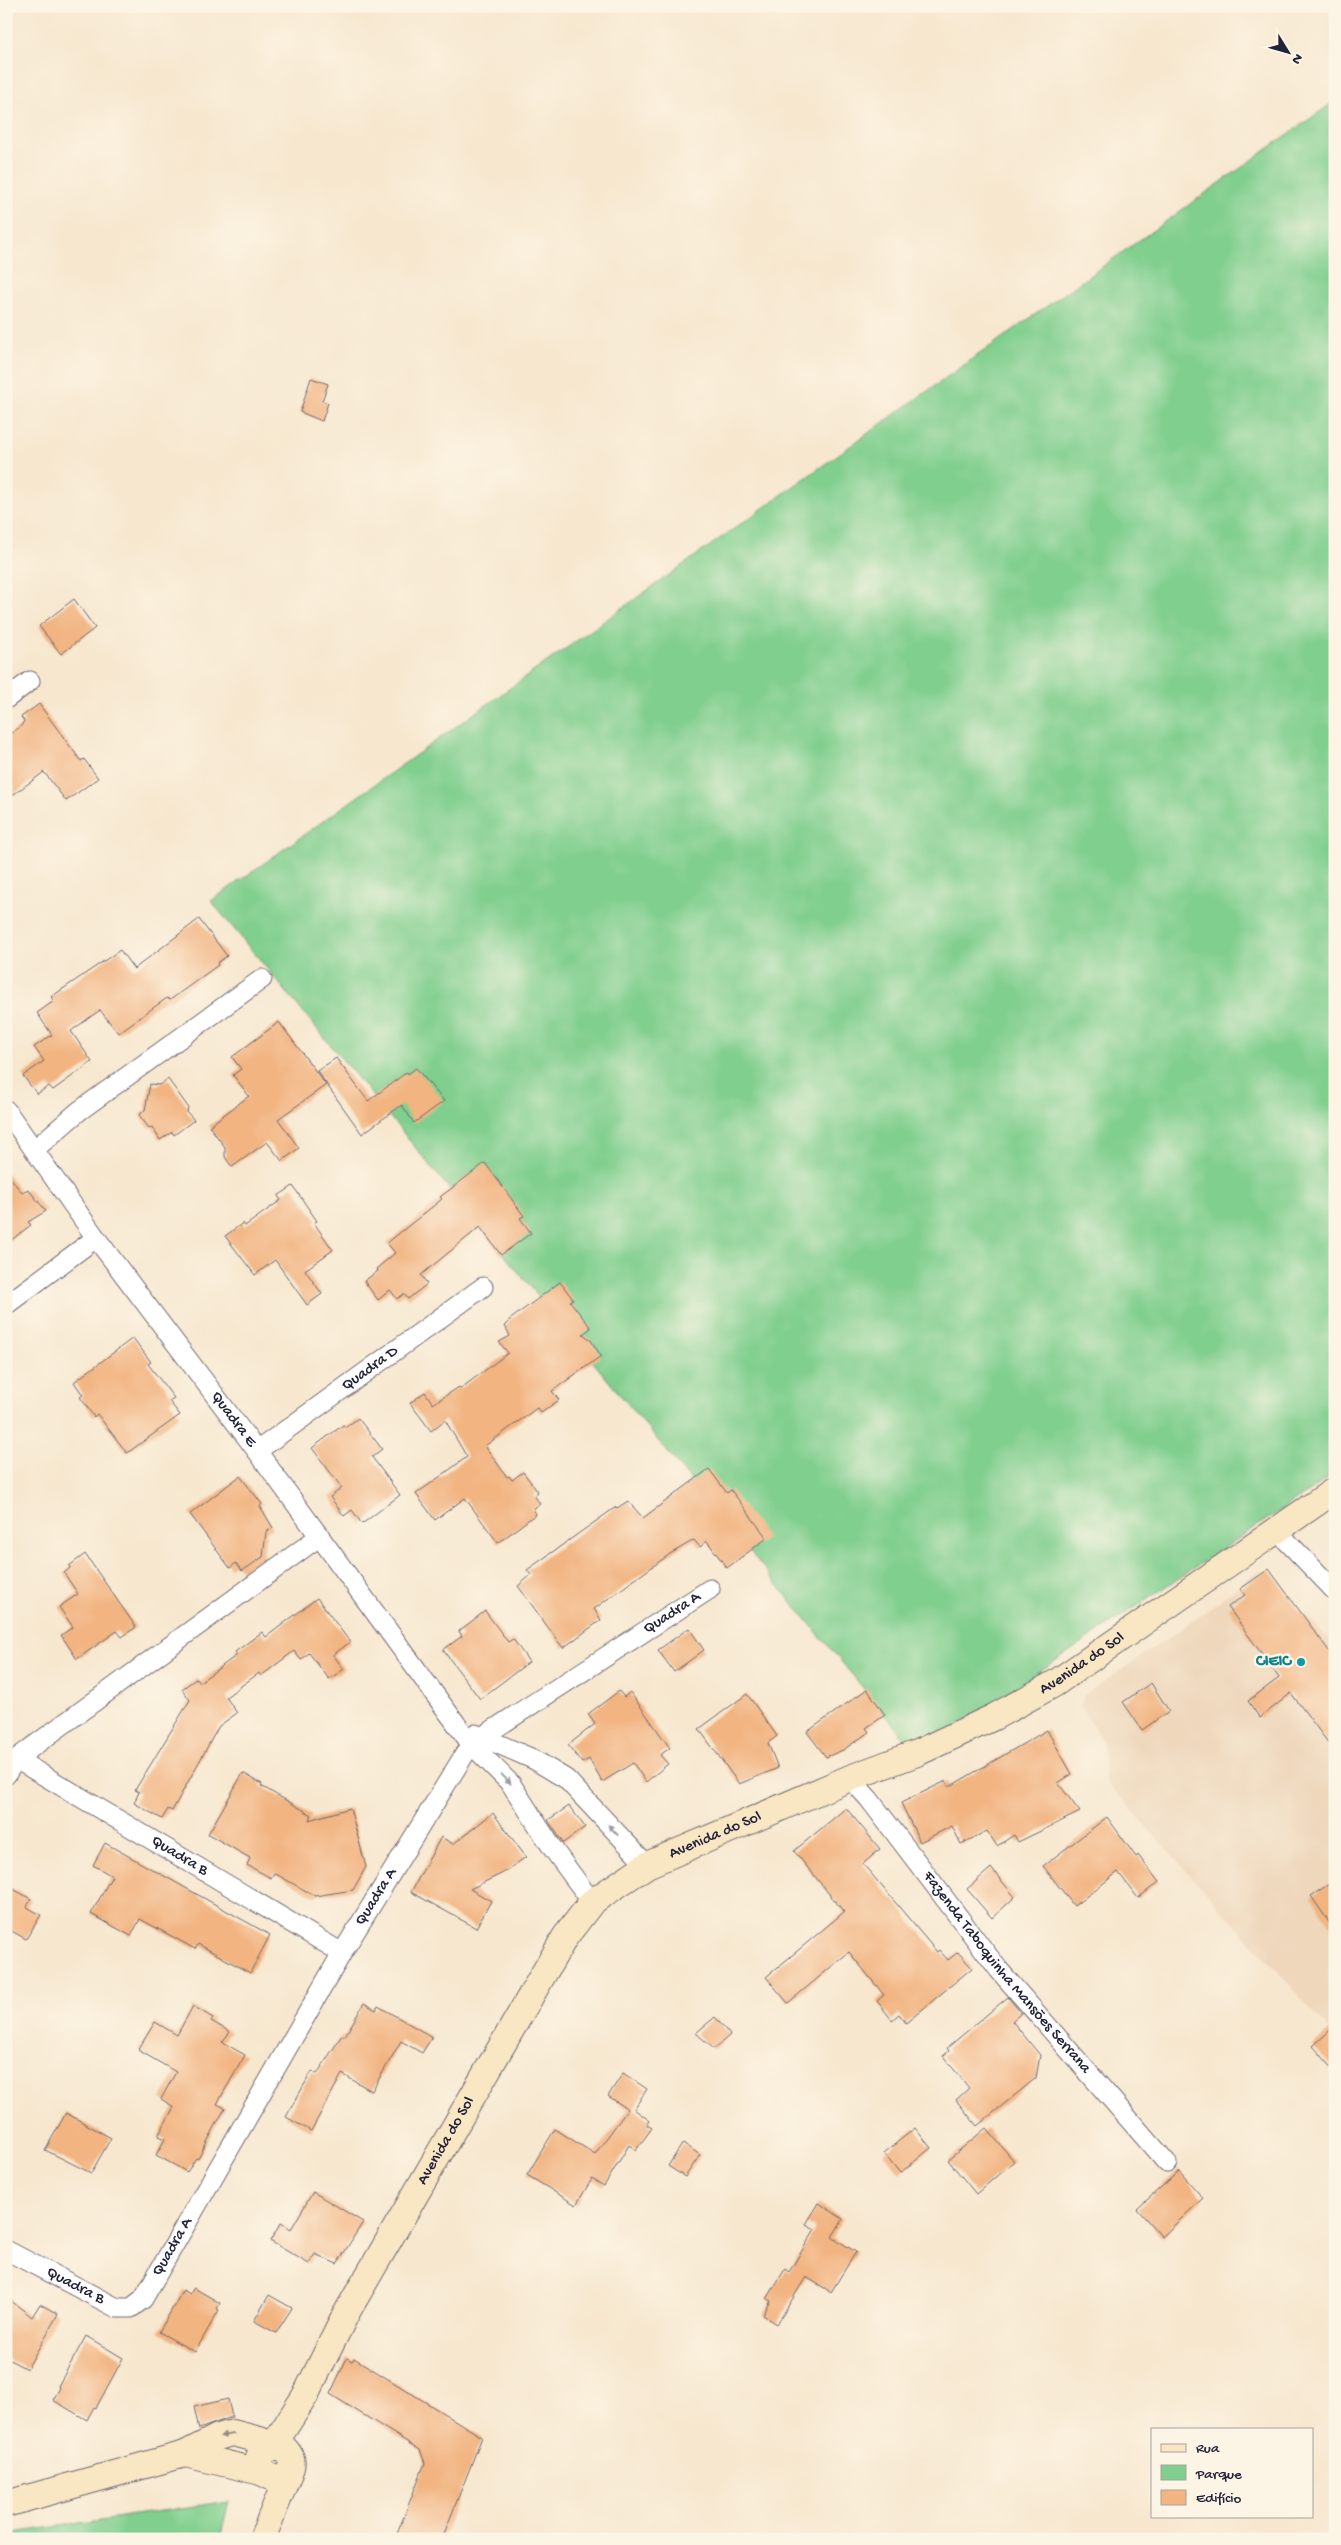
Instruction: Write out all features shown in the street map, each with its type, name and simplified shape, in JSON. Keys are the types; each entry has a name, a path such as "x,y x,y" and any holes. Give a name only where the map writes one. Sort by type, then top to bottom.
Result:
{"street":[{"path":"6,698 30,681"},
{"path":"35,1149 80,1111 262,979"},
{"name":"Quadra E","path":"6,1110 96,1238 257,1451 460,1728 478,1741 511,1784 553,1849 592,1902"},
{"path":"6,1305 96,1238"},
{"name":"Quadra D","path":"257,1451 483,1287"},
{"name":"Avenida do Sol","path":"253,2539 275,2462 305,2396 352,2304 566,1937 592,1902 647,1865 850,1778 917,1753 994,1717 1054,1684 1335,1490"},
{"path":"1276,1530 1335,1590"},
{"path":"6,1776 16,1759 320,1536"},
{"name":"Quadra A","path":"143,2299 342,1953 478,1741 710,1589"},
{"path":"478,1741 533,1759 566,1779 647,1865"},
{"name":"Quadra B","path":"16,1759 342,1953"},
{"name":"Fazenda Taboquinha Mansões Serrana","path":"850,1778 869,1799 999,1970 1167,2163"},
{"name":"Quadra B","path":"6,2250 117,2308 131,2308 143,2299"},
{"path":"6,2504 186,2454 218,2437 234,2433 260,2440 275,2462"},
{"name":"Avenida do Sol","path":"262,2539 275,2462"}],"shaded area":[{"path":"1259,1570 1335,1645 1335,2036 1105,1780 1103,1742 1080,1706 1084,1695 1189,1624"}],"green space":[{"path":"1335,101 1335,1474 917,1753 211,901"},
{"path":"229,2501 220,2539 6,2539 6,2534"}],"building":[{"path":"311,378 328,384 322,401 328,403 322,421 300,412"},
{"path":"74,599 95,628 61,654 39,626"},
{"path":"39,704 81,761 84,759 98,778 66,801 44,772 6,800 6,737 21,726 24,721 21,717"},
{"path":"199,919 227,956 217,963 218,965 170,1000 167,998 118,1033 100,1010 71,1031 92,1062 53,1090 49,1086 37,1094 23,1076 44,1061 34,1047 52,1035 37,1013 54,1001 51,997 120,950 134,969"},
{"path":"279,1022 326,1085 278,1119 299,1148 282,1161 267,1142 232,1167 225,1157 225,1147 209,1126 249,1096 233,1075 241,1069 232,1057"},
{"path":"336,1058 368,1101 407,1072 408,1074 416,1068 444,1101 414,1123 402,1105 362,1134 317,1071"},
{"path":"168,1079 188,1107 187,1112 194,1120 174,1135 172,1132 160,1140 152,1127 149,1128 139,1115 145,1110 150,1084 159,1085"},
{"path":"485,1163 524,1216 520,1218 531,1233 501,1255 480,1227 421,1275 427,1284 408,1299 404,1294 397,1299 390,1290 378,1300 364,1281 378,1271 376,1269 395,1253 387,1243 442,1199 440,1197"},
{"path":"6,1172 22,1193 28,1189 46,1211 28,1222 31,1225 6,1244"},
{"path":"293,1186 317,1221 314,1223 333,1250 305,1270 322,1294 307,1305 275,1260 255,1275 225,1236 243,1223 245,1226 281,1200 278,1196"},
{"path":"560,1282 573,1299 570,1301 591,1328 583,1334 590,1339 601,1356 552,1391 559,1400 541,1413 537,1408 485,1446 507,1477 509,1476 512,1480 523,1472 538,1492 534,1495 540,1504 533,1509 536,1514 498,1543 465,1498 435,1520 416,1494 467,1457 445,1420 431,1431 410,1403 425,1392 433,1404 459,1387 460,1389 508,1353 499,1342 510,1336 505,1326 508,1321"},
{"path":"133,1338 151,1362 148,1364 174,1398 169,1401 180,1415 127,1453 97,1414 94,1417 80,1397 83,1395 74,1382"},
{"path":"358,1418 382,1449 372,1457 400,1495 362,1524 352,1510 344,1516 330,1497 342,1488 312,1448 343,1425 346,1427"},
{"path":"709,1469 727,1493 731,1490 767,1538 727,1568 707,1541 700,1547 694,1540 670,1554 594,1609 601,1620 563,1648 518,1586 531,1575 527,1570 616,1507 628,1501 643,1518"},
{"path":"240,1476 262,1504 260,1506 273,1528 266,1532 263,1557 242,1571 236,1563 230,1568 190,1514"},
{"path":"85,1554 136,1627 122,1637 117,1631 77,1659 61,1635 73,1627 59,1607 78,1594 64,1573 70,1568 69,1566"},
{"name":"CIEIC","path":"1269,1569 1335,1659 1335,1752 1291,1693 1260,1718 1248,1701 1279,1678 1228,1607 1245,1595 1240,1589"},
{"path":"317,1598 350,1642 333,1655 344,1669 329,1679 309,1653 301,1660 294,1651 261,1676 259,1673 226,1697 237,1713 219,1726 172,1811 168,1809 162,1819 134,1803 139,1792 135,1790 190,1700 182,1689 197,1678 200,1682 237,1655 235,1652 262,1632 266,1637"},
{"path":"485,1611 508,1642 513,1639 529,1662 480,1699 443,1650 462,1636 459,1631"},
{"path":"689,1628 704,1650 674,1672 658,1650"},
{"path":"1151,1683 1169,1711 1142,1730 1123,1702"},
{"path":"867,1689 885,1715 866,1728 869,1732 843,1750 826,1757 807,1732"},
{"path":"619,1691 624,1697 630,1692 670,1748 660,1755 668,1764 646,1782 633,1763 602,1782 589,1759 582,1763 568,1745 595,1724 588,1714"},
{"path":"747,1694 777,1736 768,1743 778,1768 739,1784 699,1729"},
{"path":"1047,1730 1072,1774 1058,1783 1080,1812 1018,1842 1014,1835 997,1846 987,1831 961,1844 952,1826 920,1842 901,1803 946,1781 949,1787"},
{"path":"243,1773 262,1784 261,1786 312,1815 309,1820 350,1808 366,1867 353,1890 315,1896 274,1873 271,1878 247,1865 250,1858 208,1834"},
{"path":"569,1806 585,1827 563,1843 548,1820"},
{"path":"846,1808 880,1849 863,1864 937,1952 939,1950 948,1960 958,1952 972,1968 906,2023 899,2014 892,2020 877,2001 884,1995 849,1952 788,2003 766,1977 844,1912 794,1851"},
{"path":"493,1813 526,1857 503,1873 470,1889 491,1901 476,1928 411,1892 441,1837 453,1844"},
{"path":"1107,1817 1136,1857 1138,1855 1159,1882 1138,1898 1118,1872 1074,1906 1043,1866"},
{"path":"105,1843 270,1935 250,1973 198,1944 195,1949 140,1919 131,1936 91,1914 112,1876 93,1865"},
{"path":"991,1868 1015,1897 992,1918 967,1889"},
{"path":"1335,1880 1335,1931 1311,1896"},
{"path":"6,1885 31,1899 27,1907 41,1915 26,1939 6,1928"},
{"path":"1008,1997 1021,2013 1012,2021 1040,2055 1036,2078 977,2126 956,2100 969,2088 943,2056 949,2051 947,2048"},
{"path":"364,2003 376,2010 378,2006 432,2037 422,2053 401,2041 372,2091 342,2074 311,2131 286,2117 312,2071 317,2074 342,2035 345,2036"},
{"path":"193,2006 213,2018 211,2021 230,2032 222,2042 245,2055 217,2104 225,2108 198,2159 196,2158 187,2172 156,2155 165,2139 158,2136 174,2107 161,2099 176,2072 138,2050 155,2022 177,2035"},
{"path":"715,2017 730,2035 714,2049 696,2033"},
{"path":"1335,2026 1335,2071 1313,2046"},
{"path":"623,2073 647,2089 634,2109 650,2121 647,2125 652,2128 636,2150 629,2145 604,2186 592,2179 576,2205 527,2175 555,2129 595,2154 628,2109 608,2096"},
{"path":"66,2113 111,2138 91,2173 45,2150"},
{"path":"915,2128 931,2148 900,2173 884,2153"},
{"path":"986,2128 1014,2161 976,2194 948,2160"},
{"path":"683,2143 700,2155 685,2177 668,2166"},
{"path":"1179,2171 1203,2198 1162,2237 1137,2209"},
{"path":"313,2192 363,2222 337,2264 315,2254 309,2264 270,2241 281,2223 291,2229"},
{"path":"819,2203 843,2219 832,2237 856,2252 831,2292 806,2277 777,2324 763,2315 771,2301 767,2299 785,2269 789,2272 815,2229 806,2224"},
{"path":"194,2288 220,2303 217,2309 219,2310 195,2352 159,2332 183,2290 190,2294"},
{"path":"269,2295 292,2308 276,2333 254,2321"},
{"path":"6,2297 32,2317 40,2304 58,2314 27,2369 6,2358"},
{"path":"86,2336 123,2358 96,2408 94,2407 87,2420 53,2400 60,2388 58,2386"},
{"path":"347,2358 352,2361 354,2358 482,2437 442,2539 395,2539 425,2463 420,2450 330,2394"},
{"path":"228,2399 232,2417 199,2429 194,2407"}],"place":[{"name":"CIEIC","path":"1301,1662"}]}
